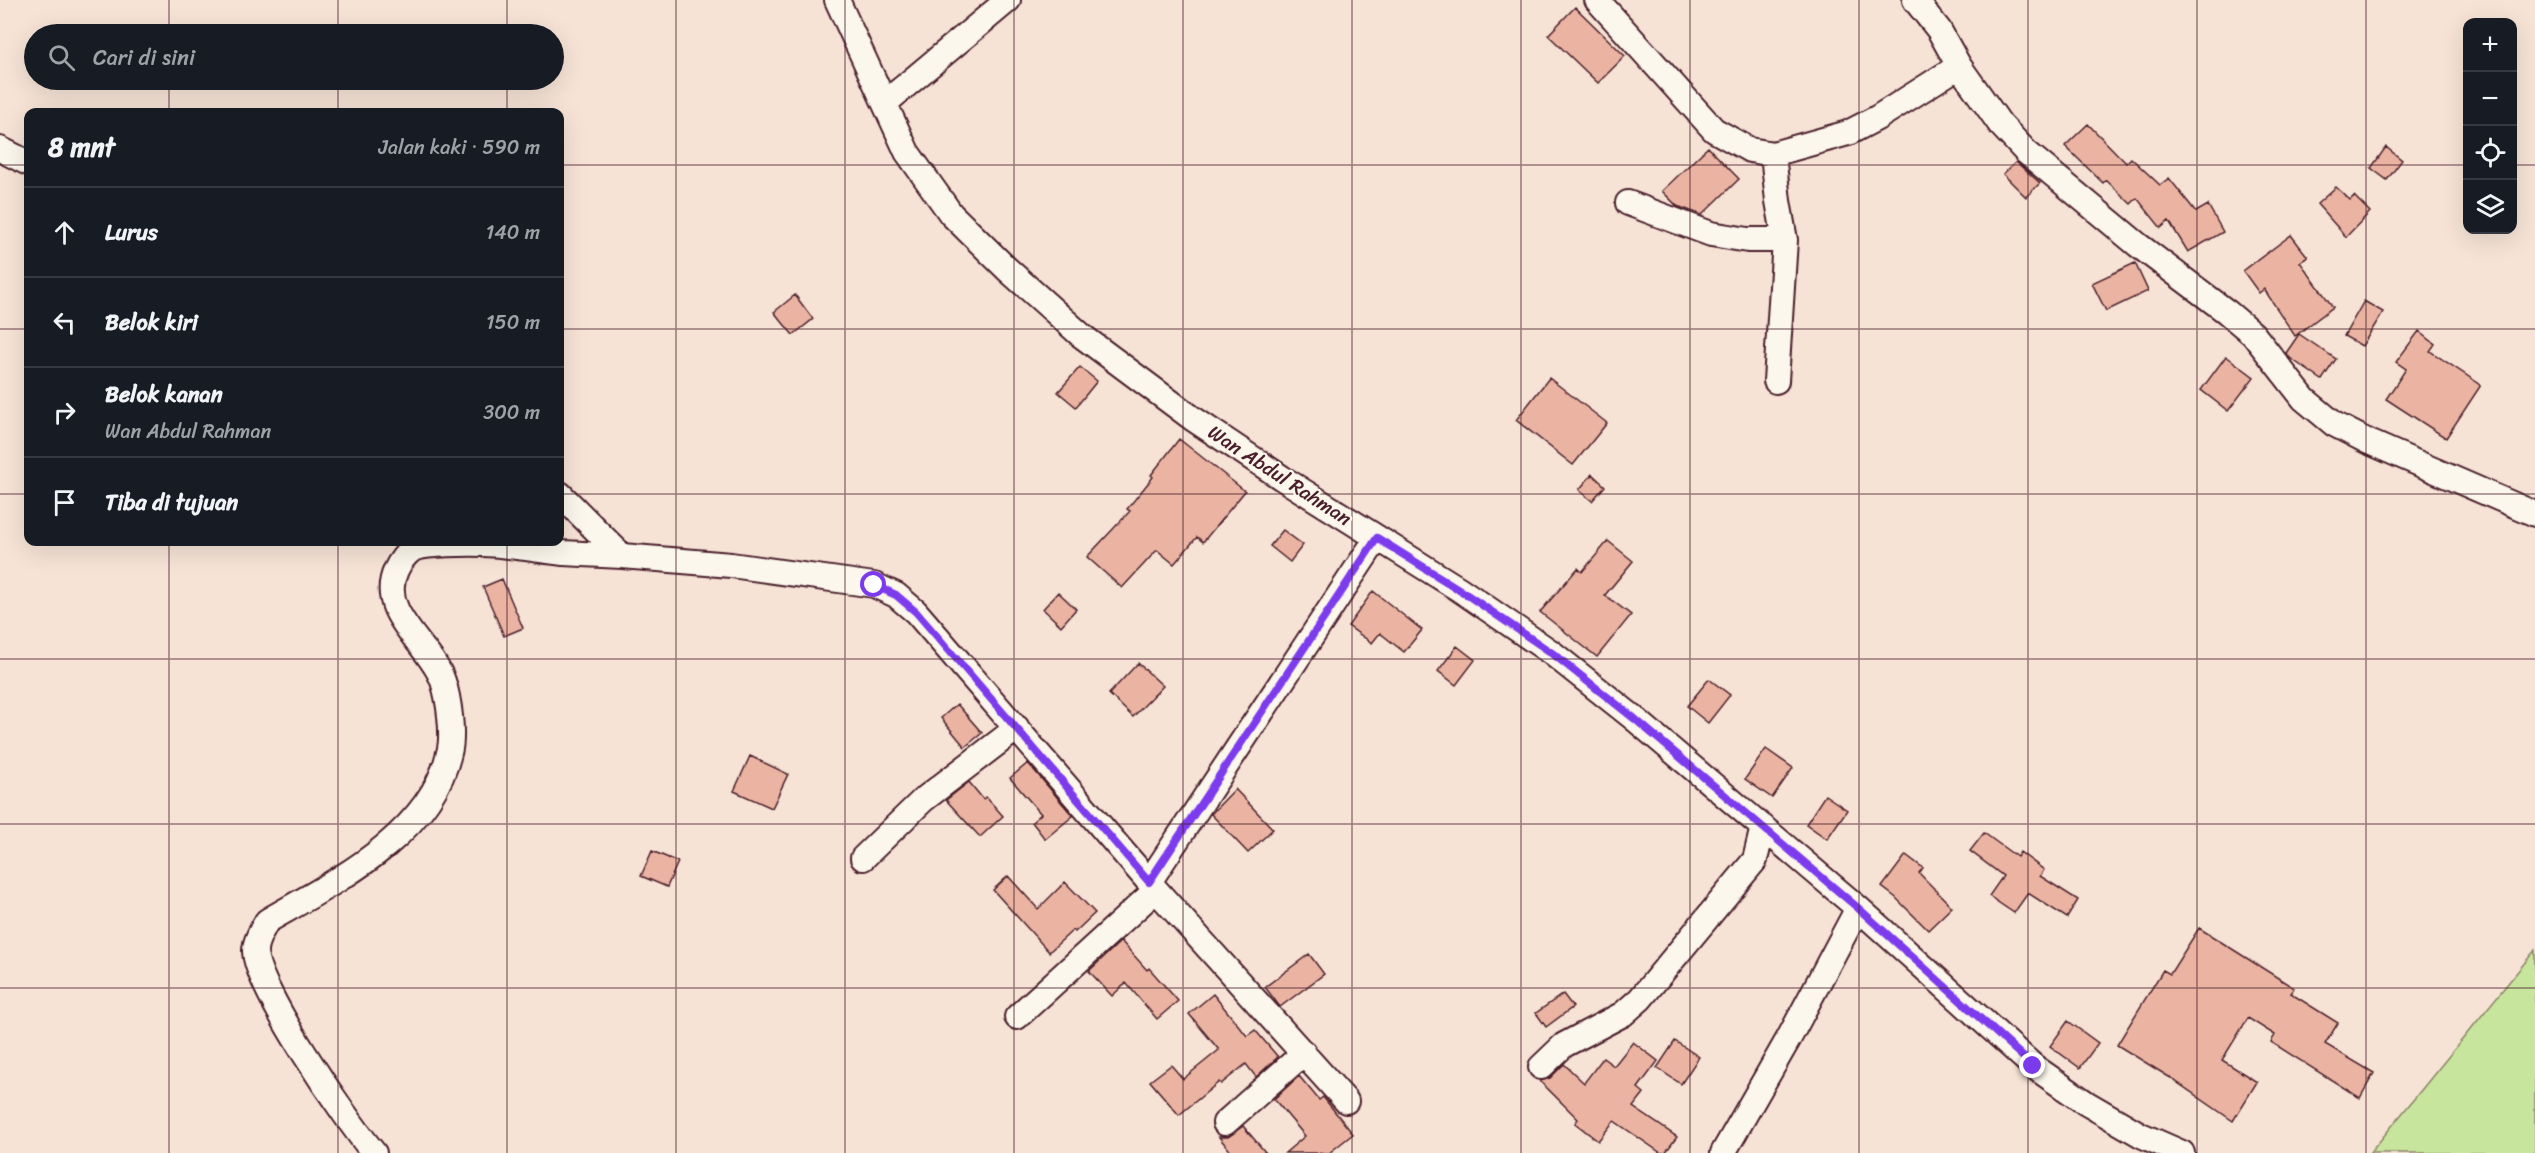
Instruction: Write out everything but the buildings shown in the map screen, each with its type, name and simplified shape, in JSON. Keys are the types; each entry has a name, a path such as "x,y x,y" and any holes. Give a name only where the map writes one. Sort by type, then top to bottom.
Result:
{"street":[{"name":"Wan Abdul Rahman","path":"837,0 907,152 951,214 1007,269 1082,336 1192,418 1460,590 1552,653 1635,719 1858,908 2033,1066 2086,1103 2141,1135 2182,1153"},
{"path":"885,103 1008,0"},
{"path":"1597,0 1714,130 1750,150 1773,154 1848,133 1877,118 1959,66"},
{"path":"1915,0 1939,30 1959,66 2000,124 2026,152 2138,245 2253,334 2304,399 2334,424 2369,442 2535,514"},
{"path":"0,149 24,161"},
{"path":"1773,154 1785,240 1776,381"},
{"path":"1628,203 1711,234 1748,240 1785,240"},
{"path":"564,498 622,556"},
{"path":"1017,1017 1152,886 1377,538"},
{"path":"374,1153 313,1066 281,1012 261,971 255,951 260,933 267,921 351,872 383,848 412,820 436,787 449,753 451,730 443,681 421,645 403,622 391,597 391,580 399,563 414,549 440,546"},
{"path":"516,546 562,552 731,565 874,585 896,595 916,612 1152,886 1346,1101"},
{"path":"862,858 923,800 1017,728"},
{"path":"1540,1067 1564,1045 1623,1014 1640,999 1755,860 1763,827"},
{"path":"1723,1153 1789,1038 1858,908"},
{"path":"1225,1123 1304,1053"}],"green space":[{"path":"2535,950 2535,1153 2370,1153"}],"route":[{"path":"874,585 896,595 916,612 1149,882 1377,538 1460,590 1552,653 1635,719 1858,908 2033,1066"}]}
